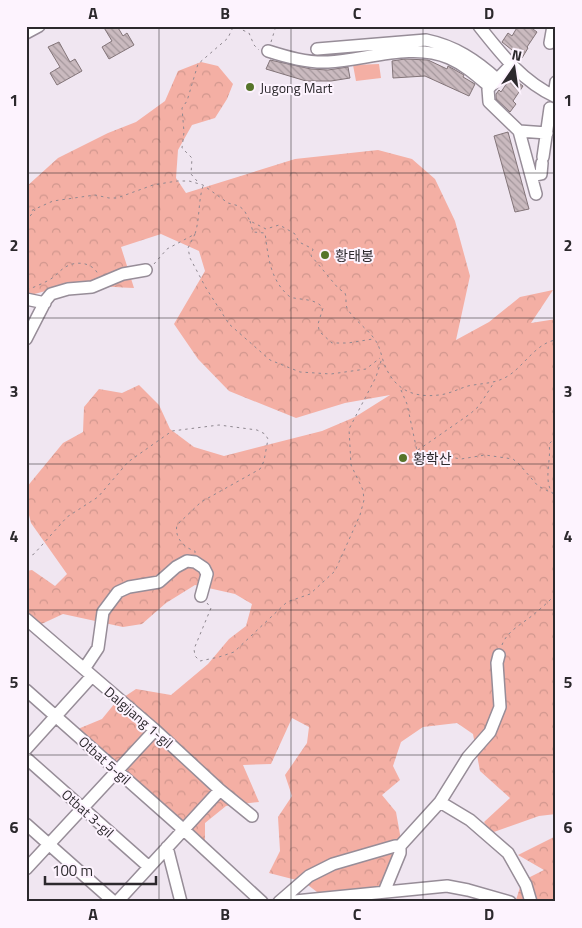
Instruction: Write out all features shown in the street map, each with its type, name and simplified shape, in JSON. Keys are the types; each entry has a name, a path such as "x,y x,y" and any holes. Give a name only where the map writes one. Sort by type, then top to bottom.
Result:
{"street":[{"path":"26,33 39,26"},
{"path":"479,26 511,65 541,90 555,96 556,82"},
{"path":"550,43 553,26"},
{"path":"317,49 426,40 441,43 473,59 494,83"},
{"path":"268,51 305,61 327,62 423,52 449,58 494,83"},
{"path":"511,65 494,83 488,93 489,102 519,131 536,194"},
{"path":"532,176 541,174 550,108"},
{"path":"519,131 547,133"},
{"path":"26,339 51,294 68,288 92,287 123,274 146,270"},
{"path":"26,299 45,303"},
{"path":"26,750 56,716 88,673 98,648 103,612 118,592 129,587 159,582 176,567 187,561 195,562 204,568 206,574 201,596"},
{"name":"Dalgijang 1-gil","path":"26,619 252,816"},
{"path":"384,892 400,853 400,846 440,802 468,758 490,732 500,708 498,655"},
{"name":"Otbat 5-gil","path":"26,690 262,902"},
{"path":"26,869 155,730"},
{"name":"Otbat 3-gil","path":"26,758 149,867"},
{"path":"26,824 116,902 220,790"},
{"path":"440,802 470,820 508,852 526,885 531,902"},
{"path":"168,846 181,902"},
{"path":"279,902 309,876 333,864 400,846"},
{"path":"285,902 447,886 510,902"}],"path":[{"path":"198,183 192,174 192,158 182,148 184,132 182,108 187,101 192,86 195,69 198,64 228,38 232,29 236,27 249,34 254,46 260,52 268,51 276,26"},
{"path":"26,213 58,200 95,195 117,198 153,185 177,181 198,183 228,203 239,206 244,210 253,232 266,233 272,273 285,292 291,298 320,304 323,308 318,324 321,334 332,343 348,343 374,339"},
{"path":"203,185 199,203 198,224 188,248 190,258 203,283 229,324 270,360 300,372 331,374 366,369 382,357"},
{"path":"26,221 35,210"},
{"path":"250,221 266,229 279,225 292,231 299,242 312,249 311,256 338,288 345,293 347,308 374,339 386,368 400,388 407,404 417,452"},
{"path":"146,270 167,249 195,234"},
{"path":"317,262 320,259"},
{"path":"26,290 50,280 66,266 82,262 92,266 103,282"},
{"path":"400,388 406,392 422,395 439,395 467,386 493,383 518,369 544,345 556,340"},
{"path":"201,596 211,608 194,649 195,656 200,661 234,652 287,602 310,594 335,571 360,515 364,500 363,490 351,465 349,430 376,377 382,357"},
{"path":"417,452 479,406 493,383"},
{"path":"26,554 34,554 67,517 98,497 128,462 172,431 219,425 262,432 267,436 268,442 264,461 260,469 200,502 178,525 176,530 182,543 196,551 195,562"},
{"path":"550,492 548,481 549,444 556,437"},
{"path":"417,452 461,460 485,455 513,460 519,464 538,486 556,497"},
{"path":"498,655 506,636 551,599"}],"green space":[{"path":"201,62 218,66 233,84 227,99 215,118 192,125 178,150 176,178 186,193 295,159 378,150 412,159 435,179 455,221 470,276 456,340 489,322 520,297 553,290 531,323 556,319 556,814 539,816 491,833 484,822 510,798 480,771 473,734 457,723 423,727 401,742 393,766 400,780 382,795 396,812 401,840 392,864 377,890 363,902 330,902 304,882 269,873 280,851 278,817 292,796 285,775 307,743 309,727 292,718 271,764 243,765 259,802 226,806 205,823 205,844 73,731 102,719 115,703 136,689 171,695 208,664 229,639 246,626 252,604 235,594 195,585 166,603 142,624 123,627 63,614 35,627 26,625 26,571 32,570 55,586 67,574 31,523 26,503 26,488 63,443 83,432 84,407 99,389 122,393 139,385 159,405 170,429 194,447 224,456 322,431 355,417 390,395 345,403 296,418 229,391 198,359 174,324 205,271 199,251 161,234 121,247 134,288 66,287 26,297 26,187 58,158 108,133 136,122 165,101 178,71"},
{"path":"379,64 381,78 356,81 353,65"},
{"path":"556,836 556,902 519,902 516,900 522,881 544,870 518,855"}],"building":[{"path":"103,26 117,26 123,36 127,33 134,45 109,59 102,47 112,41"},
{"path":"518,26 529,26 537,32 522,58 502,42 508,33 512,36"},
{"path":"59,42 70,62 75,59 82,71 57,85 50,73 60,67 48,47"},
{"path":"405,59 428,60 447,69 448,66 475,84 469,96 425,76 393,78 392,61"},
{"path":"270,60 311,69 328,70 348,67 350,78 331,81 306,81 266,69"},
{"path":"511,77 523,86 513,101 516,104 510,112 496,99 496,94 499,90 501,92"},
{"path":"508,132 529,209 515,212 494,136"}],"place":[{"name":"Jugong Mart","path":"250,87"},
{"name":"황태봉","path":"325,255"},
{"name":"황학산","path":"403,458"}]}
